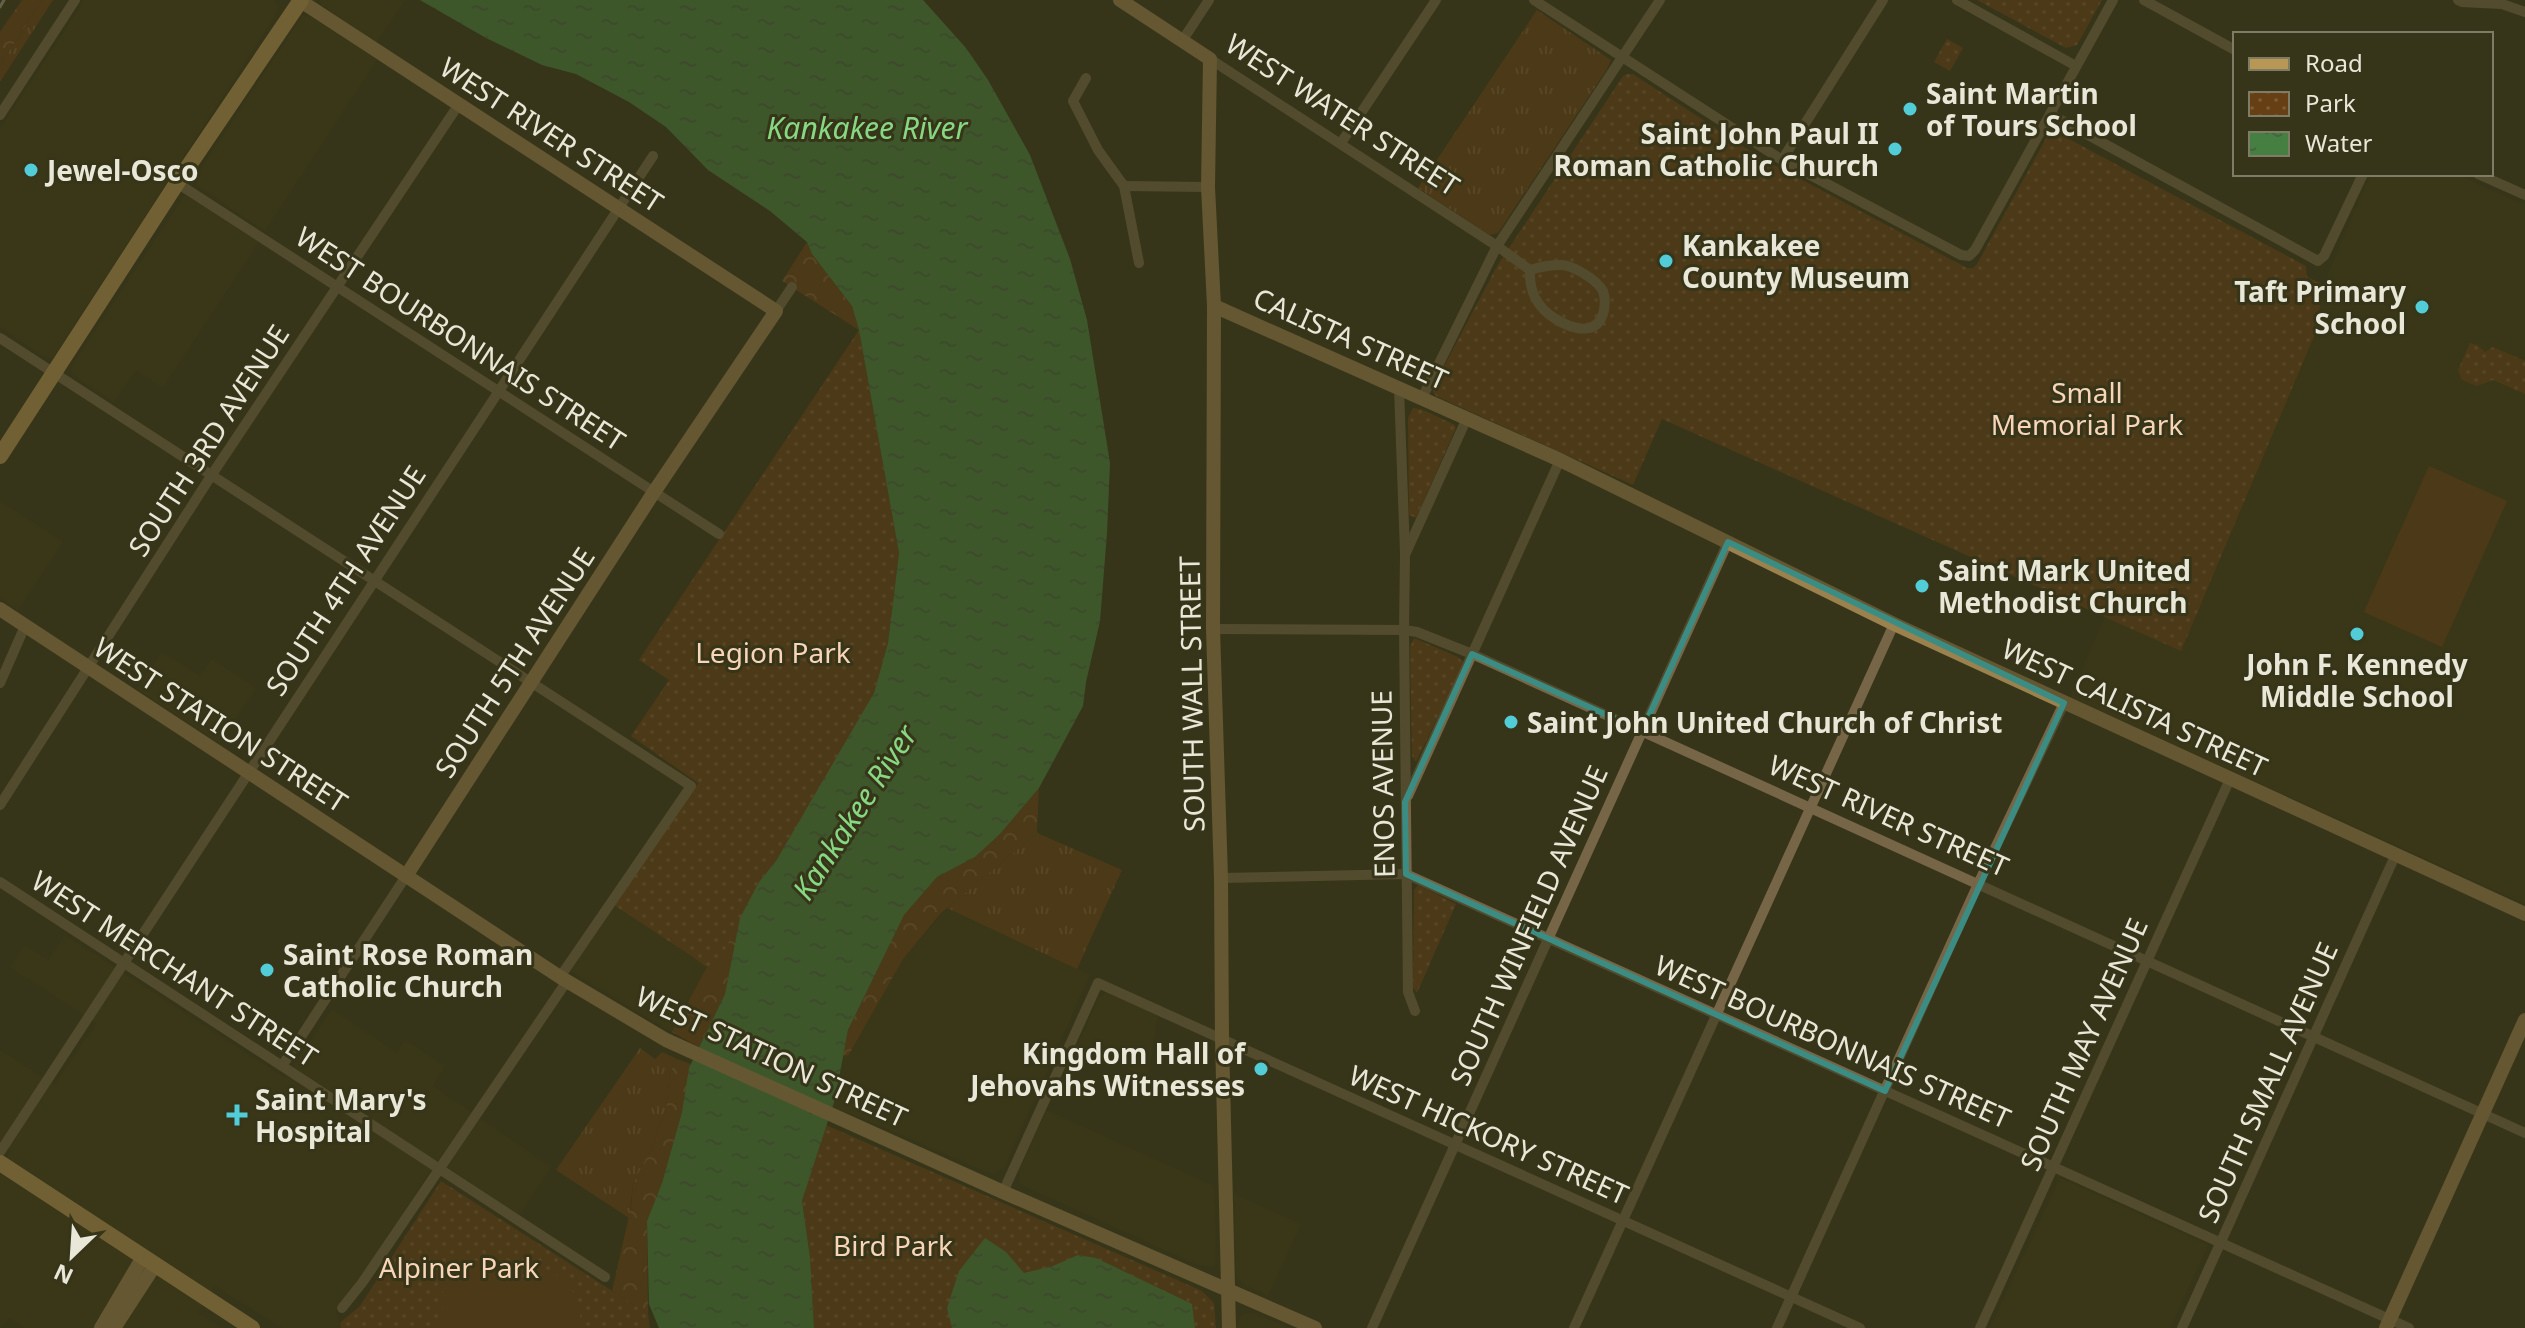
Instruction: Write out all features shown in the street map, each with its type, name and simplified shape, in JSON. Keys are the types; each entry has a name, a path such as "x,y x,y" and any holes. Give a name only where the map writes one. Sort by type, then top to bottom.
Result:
{"main road":[{"path":"0,456 300,0"},
{"path":"0,1163 252,1328"}],"street":[{"path":"0,115 75,0"},
{"name":"WEST RIVER STREET","path":"300,0 776,311"},
{"name":"WEST WATER STREET","path":"1120,0 1530,270"},
{"path":"1182,41 1209,0"},
{"path":"1341,143 1436,0"},
{"path":"1534,0 1782,160 1961,255 1969,256 2113,0"},
{"path":"1422,398 1497,246 1660,0"},
{"path":"1782,160 1883,0"},
{"path":"1957,0 2076,66"},
{"path":"2144,0 2233,49"},
{"path":"2458,0 2502,4 2525,11"},
{"name":"SOUTH WALL STREET","path":"1210,59 1208,187 1214,306 1213,629 1229,1328"},
{"path":"1086,78 1073,101 1098,150 1124,186 1139,263"},
{"name":"SOUTH 3RD AVENUE","path":"0,805 211,476 459,104"},
{"path":"2050,114 2318,261 2324,256 2362,176"},
{"name":"SOUTH 4TH AVENUE","path":"0,1152 653,156"},
{"path":"2482,176 2525,195"},
{"name":"WEST BOURBONNAIS STREET","path":"177,183 719,534"},
{"path":"1124,186 1208,187"},
{"path":"1566,265 1597,284 1605,299 1600,320 1589,329 1582,330 1543,310 1533,295 1530,270 1566,265"},
{"name":"SOUTH 5TH AVENUE","path":"282,1066 654,492 792,287"},
{"name":"CALISTA STREET","path":"1214,306 1467,418"},
{"path":"0,338 691,786 440,1169 342,1308"},
{"name":"ENOS AVENUE","path":"1399,388 1405,555 1408,992 1415,1011"},
{"name":"ENOS AVENUE","path":"1405,555 1467,418"},
{"name":"WEST CALISTA STREET","path":"1467,418 1560,460 1894,624 2525,914"},
{"path":"1405,802 1560,460"},
{"name":"SOUTH WINFIELD AVENUE","path":"1372,1328 1728,542"},
{"name":"WEST STATION STREET","path":"0,609 563,979 666,1040 1315,1328"},
{"path":"1574,1328 1894,624"},
{"path":"0,683 25,626"},
{"name":"WEST RIVER STREET","path":"1213,629 1417,632 1472,654 2525,1133"},
{"path":"1777,1328 1978,884 2064,703"},
{"name":"SOUTH MAY AVENUE","path":"1980,1328 2230,779"},
{"name":"SOUTH SMALL AVENUE","path":"2182,1328 2395,856"},
{"name":"WEST BOURBONNAIS STREET","path":"1221,878 1406,874 2220,1243 2388,1324 2409,1328"},
{"name":"WEST MERCHANT STREET","path":"0,882 605,1277"},
{"name":"WEST HICKORY STREET","path":"1003,1192 1098,983 1860,1328"},
{"path":"2388,1324 2525,1020"},
{"path":"101,1328 149,1261"},
{"path":"114,1328 149,1261"}],"highlighted area":[{"path":"1728,542 2064,703 1885,1091 1406,874 1405,802 1472,654 1642,731"}],"shaded area":[{"path":"85,0 274,0 278,7 52,359 0,327 0,129"},
{"path":"319,0 405,0 376,43"},
{"path":"303,15 312,17 377,60 265,231 198,186 195,177"},
{"name":"John F. Kennedy Middle School","path":"2370,176 2460,176 2525,205 2525,904 2070,697 2105,616 2181,650 2317,329 2323,284"},
{"path":"185,195 259,242 163,388 136,370 114,402 72,374 71,367"},
{"path":"0,501 63,542 18,610 0,598"},
{"path":"162,652 200,676 212,659 256,688 220,743 137,689"},
{"path":"614,905 707,967 672,1032 569,970"},
{"path":"947,908 1090,975 1005,1166 997,1173 989,1173 832,1107 843,1055 848,1056 903,959"},
{"name":"Saint Mary's Hospital","path":"65,935 285,1078 332,1009 397,1053 405,1040 445,1066 433,1086 551,1167 519,1215 437,1160 352,1292 336,1311 341,1328 282,1328 215,1286 198,1313 222,1328 25,1328 9,1318 0,1328 0,1169 11,1151 0,1143 0,1050 55,1085 96,1023 10,967 24,945 48,960"},
{"path":"1107,992 1158,1014 1148,1078 1077,1046 1099,998"},
{"path":"1047,1110 1214,1186 1216,1264 1212,1267 1198,1265 1022,1185 1019,1181 1020,1169"},
{"path":"2060,1178 2208,1245 2170,1328 1990,1328"},
{"path":"1234,1194 1301,1224 1268,1296 1245,1285 1236,1276"},
{"path":"1246,1313 1290,1328 1236,1328 1241,1316"}],"green space":[{"path":"22,0 42,0 0,65 0,32"},
{"path":"42,0 53,0 0,82 0,65"},
{"path":"1977,0 2102,0 2077,45 2066,48"},
{"path":"1537,10 1611,60 1498,233 1490,235 1418,188"},
{"path":"1947,39 1963,48 1950,71 1934,62"},
{"name":"Small Memorial Park","path":"1627,74 1633,74 1761,158 1967,268 1977,264 2049,133 2054,131 2306,266 2307,277 2323,284 2317,329 2181,651 1662,419 1633,485 1436,396 1433,387 1497,266"},
{"path":"807,242 812,254 852,306 859,330 782,281"},
{"name":"Legion Park","path":"859,330 899,553 888,643 872,700 776,861 759,882 714,971 614,905 698,783 631,736 669,680 639,660"},
{"path":"2470,343 2485,352 2493,347 2525,361 2525,394 2493,380 2477,386 2462,380 2458,370"},
{"path":"1413,408 1421,409 1456,428 1416,518 1409,515 1408,418"},
{"path":"2429,466 2507,501 2442,647 2364,612"},
{"path":"1414,638 1458,657 1464,663 1416,762 1412,756 1410,647"},
{"path":"1039,788 1037,833 941,913 903,959 848,1056 843,1055 848,1030 904,915 937,877 975,857 1000,834"},
{"path":"1037,833 1122,870 1077,969 947,908"},
{"path":"1418,885 1456,904 1417,993 1413,988 1414,890"},
{"path":"755,889 740,919 725,994 699,1047 672,1032 707,967 694,958"},
{"path":"640,1048 655,1059 662,1052 677,1059 670,1072 666,1110 633,1184 629,1218 556,1170"},
{"path":"677,1059 691,1064 682,1112 662,1183 647,1221 648,1314 612,1291 631,1207 633,1184 666,1110 670,1072"},
{"name":"Bird Park","path":"826,1125 1202,1291 1214,1303 1216,1328 814,1328 810,1257 802,1201"},
{"name":"Alpiner Park","path":"441,1181 648,1314 650,1328 341,1328 340,1323 360,1306"},
{"path":"456,1252 520,1279 546,1276 550,1270 575,1294 580,1310 579,1328 442,1328 443,1290"}],"water":[{"name":"Kankakee River","path":"420,0 923,0 966,48 988,80 1030,155 1070,259 1087,320 1110,463 1100,621 1083,706 1039,788 1000,834 975,857 937,877 904,915 848,1030 835,1099 802,1201 810,1257 814,1328 659,1328 649,1304 647,1221 662,1183 682,1112 689,1068 725,994 740,918 874,693 888,643 899,553 852,306 812,254 807,242 770,211 708,170 666,127 629,102 576,74 542,65 486,38"},
{"path":"985,1238 1006,1252 1024,1273 1053,1266 1078,1255 1096,1258 1192,1304 1195,1328 952,1328 947,1308 959,1271"}],"railway":[{"path":"0,7 4,0"}],"place":[{"name":"Saint Martin of Tours School","path":"1910,109"},
{"name":"Saint John Paul II Roman Catholic Church","path":"1895,149"},
{"name":"Jewel-Osco","path":"31,170"},
{"name":"Kankakee County Museum","path":"1666,261"},
{"name":"Taft Primary School","path":"2422,307"},
{"name":"Saint Mark United Methodist Church","path":"1922,586"},
{"name":"John F. Kennedy Middle School","path":"2357,634"},
{"name":"Saint John United Church of Christ","path":"1511,722"},
{"name":"Saint Rose Roman Catholic Church","path":"267,970"},
{"name":"Kingdom Hall of Jehovahs Witnesses","path":"1261,1069"},
{"name":"Saint Mary's Hospital","path":"237,1115"}]}
